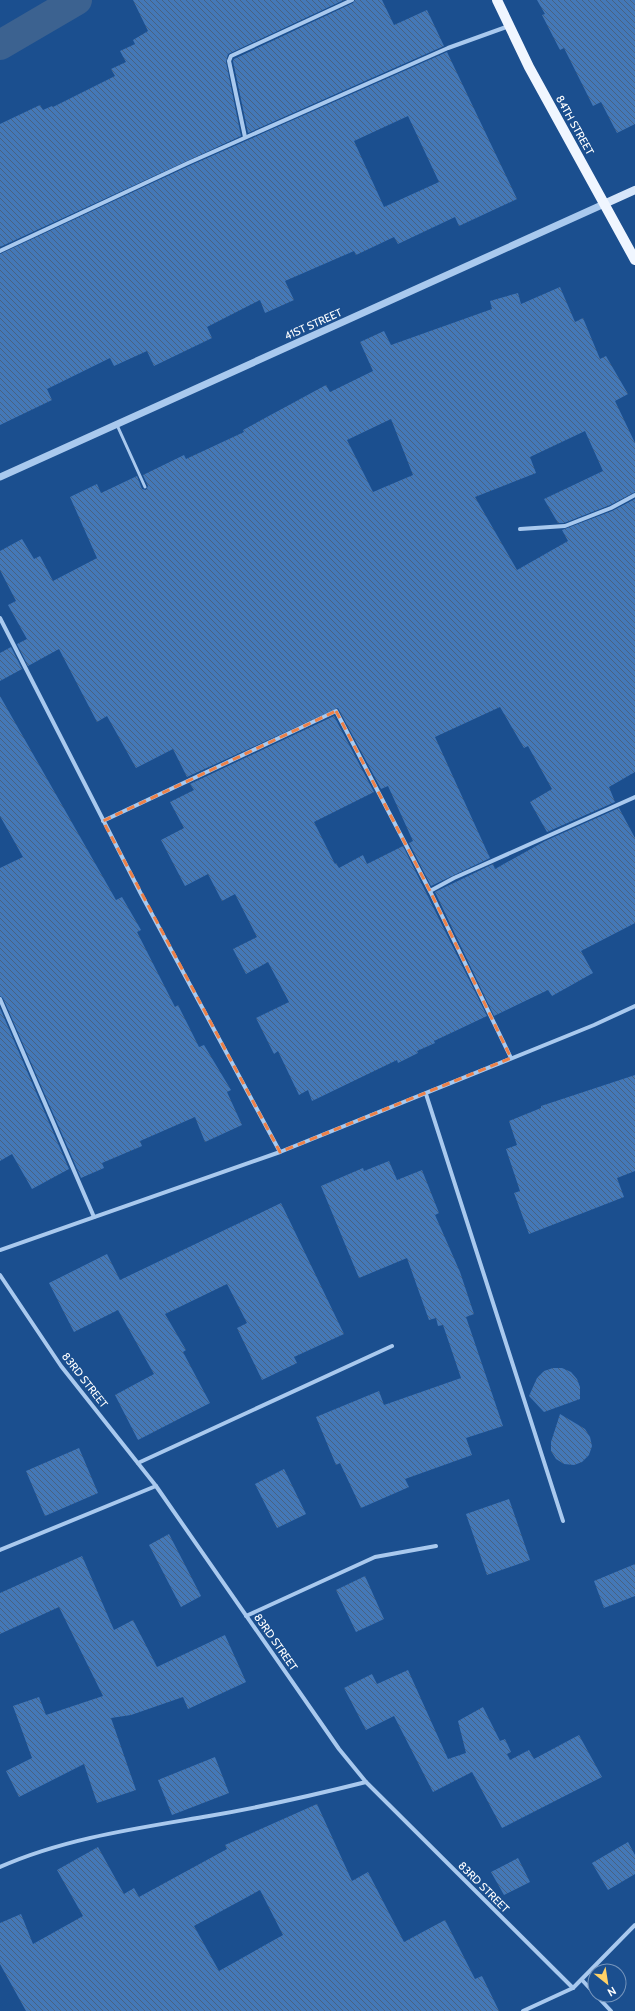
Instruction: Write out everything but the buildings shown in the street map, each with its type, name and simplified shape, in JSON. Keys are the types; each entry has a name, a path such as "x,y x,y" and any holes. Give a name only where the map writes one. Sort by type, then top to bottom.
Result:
{"main road":[{"name":"84TH STREET","path":"497,0 530,67 635,260"},
{"name":"41ST STREET","path":"604,204 635,190"}],"street":[{"path":"245,137 228,61 231,56 352,0"},
{"path":"0,251 245,137 448,48 509,26"},
{"name":"41ST STREET","path":"0,477 604,204"},
{"path":"520,529 565,526 611,508 635,495"},
{"path":"0,618 103,821 280,1152"},
{"path":"103,821 336,711 430,891 511,1058"},
{"path":"430,891 454,878 635,797"},
{"path":"0,999 94,1217"},
{"path":"0,1250 280,1152 594,1025 635,1006"},
{"path":"426,1094 562,1521"},
{"name":"83RD STREET","path":"0,1275 61,1366 156,1486 339,1749 366,1782 573,1988"},
{"path":"138,1463 392,1346"},
{"path":"0,1550 156,1486"},
{"path":"246,1616 375,1557 436,1546"},
{"path":"0,1867 18,1859 71,1843 159,1823 270,1805 366,1782"},
{"path":"523,2011 573,1988 635,1925"},
{"path":"582,1980 587,1985"},
{"path":"604,2003 611,2011"}],"lane":[{"path":"117,425 145,487"}],"highlighted area":[{"path":"336,711 430,891 511,1058 280,1152 103,821"}],"waterway":[{"path":"0,45 77,0"}]}
